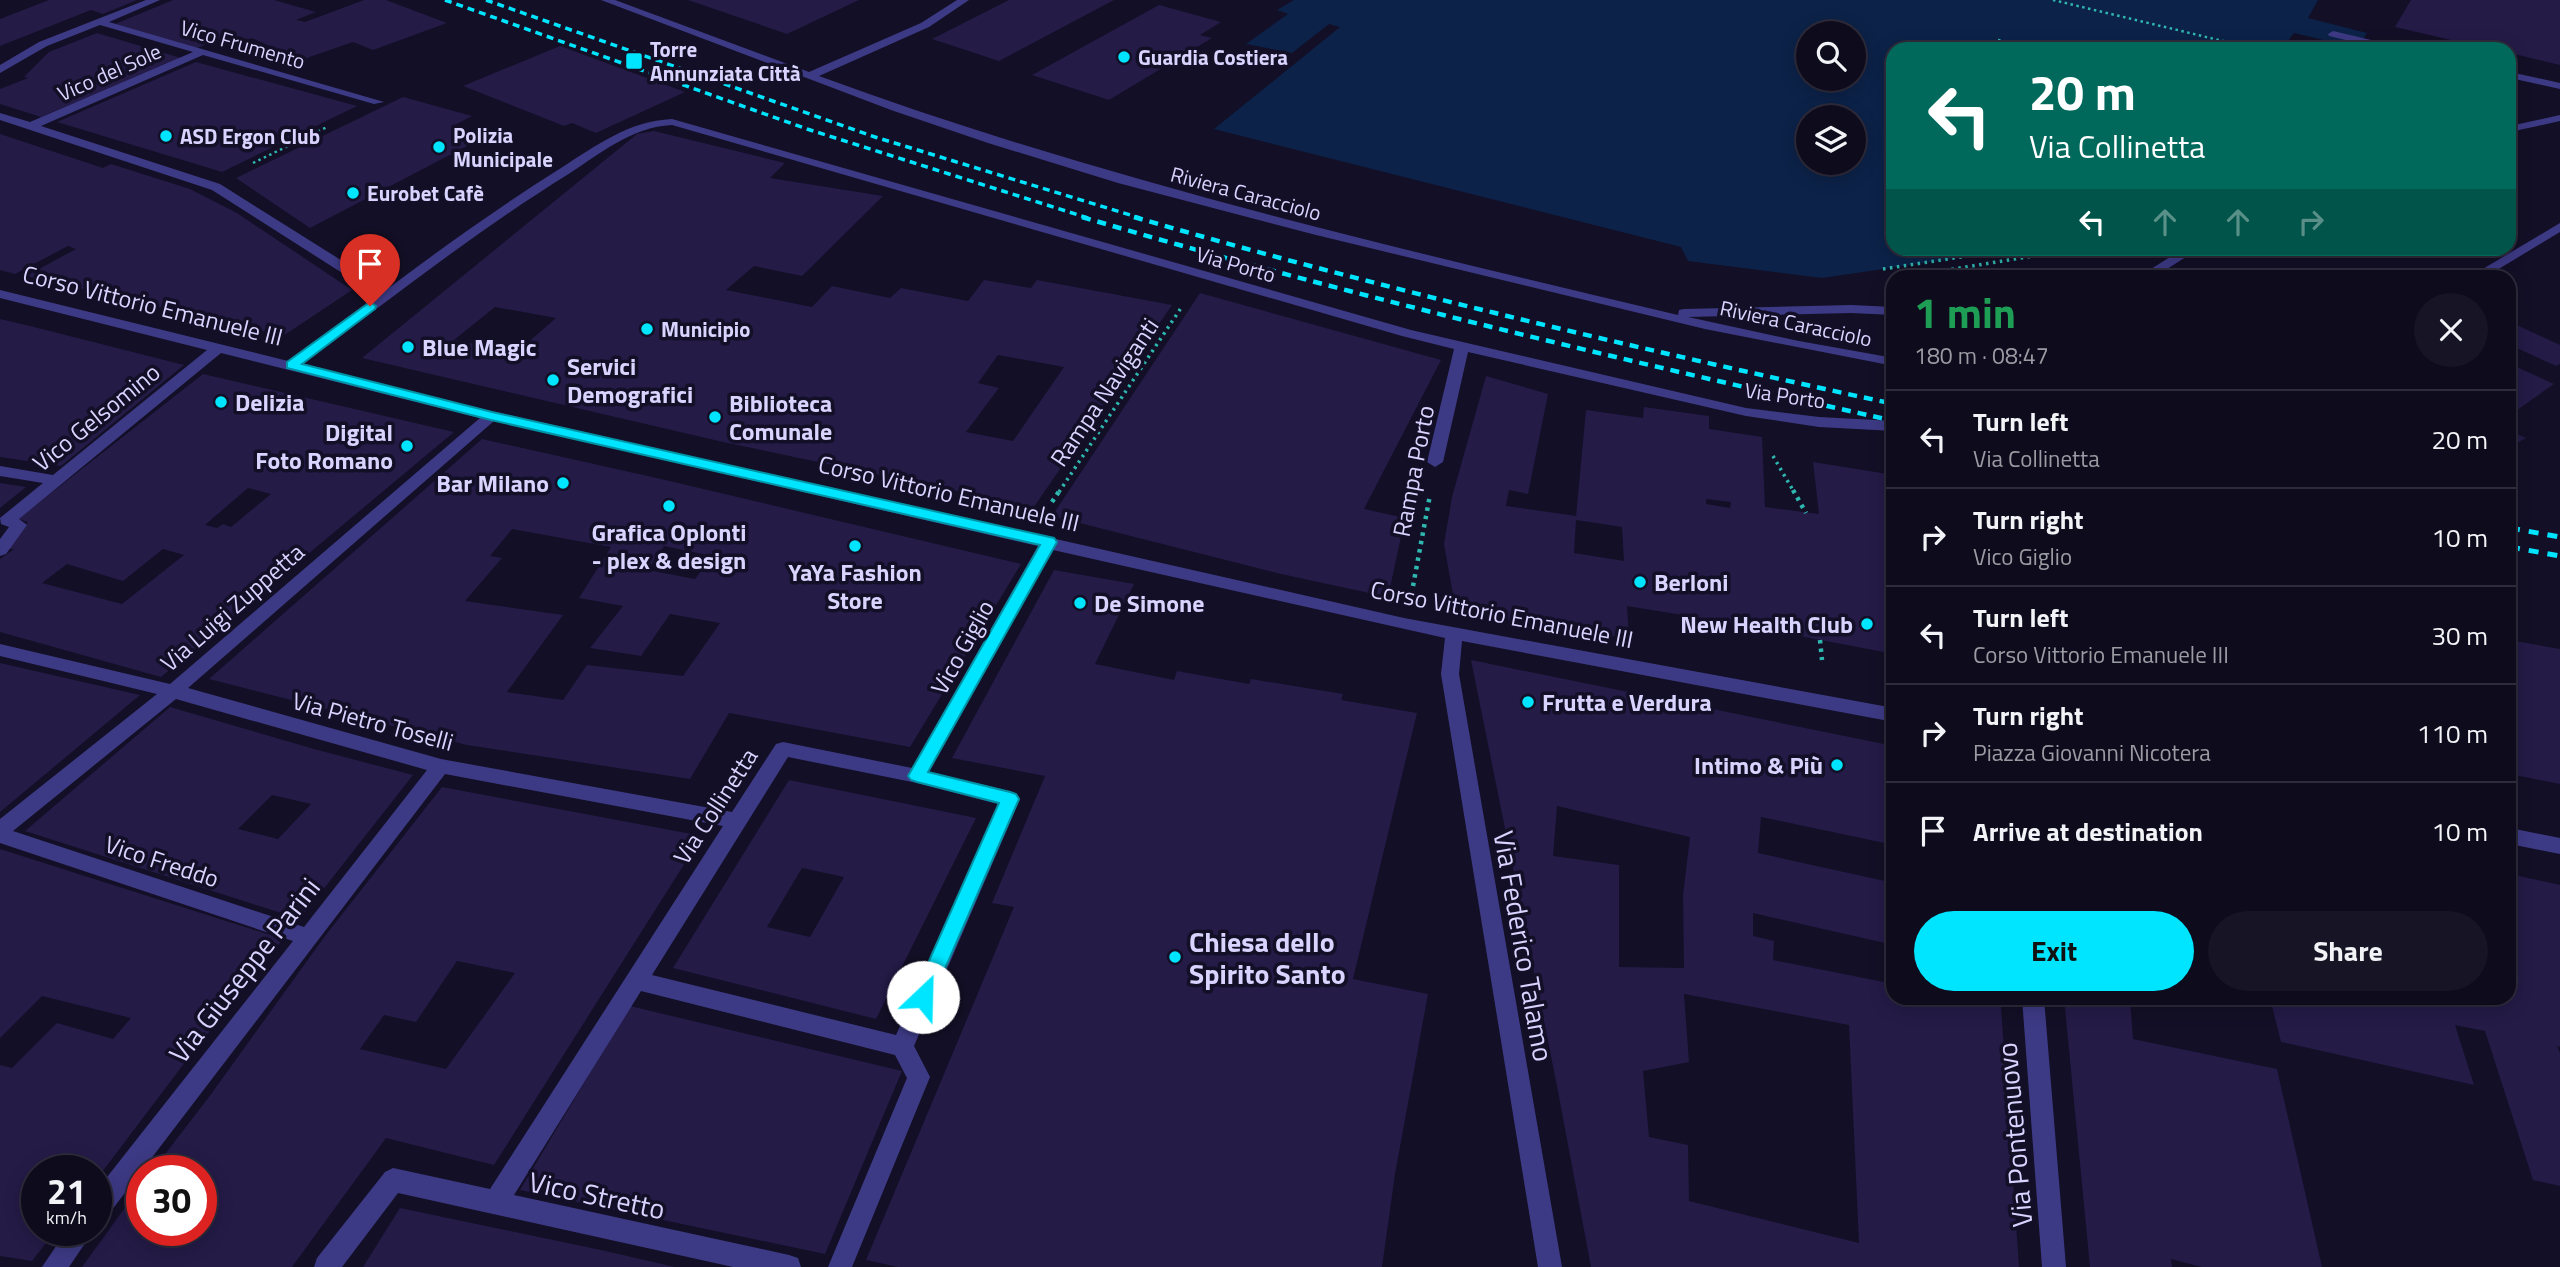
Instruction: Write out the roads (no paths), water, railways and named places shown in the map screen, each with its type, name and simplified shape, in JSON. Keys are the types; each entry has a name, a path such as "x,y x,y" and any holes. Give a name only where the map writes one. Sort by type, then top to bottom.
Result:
{"street":[{"path":"0,70 43,44 155,0"},
{"name":"Riviera Caracciolo","path":"606,0 879,102 992,141 1244,214 1656,313 1834,353 1886,361"},
{"path":"812,75 925,25 964,0"},
{"name":"Vico Frumento","path":"99,22 378,102"},
{"path":"2333,34 2367,42"},
{"name":"Vico del Sole","path":"31,127 202,52"},
{"path":"2516,76 2560,86"},
{"path":"0,116 216,187 366,282 389,291"},
{"path":"2516,128 2560,118"},
{"name":"Via Porto","path":"292,365 505,208 583,158 625,133 651,122 672,122 1202,276 1462,346 1746,412 1819,422 1886,426"},
{"path":"2516,253 2560,227"},
{"path":"2157,270 2181,256"},
{"path":"2488,270 2511,256"},
{"name":"Corso Vittorio Emanuele III","path":"0,294 491,416 1227,584 1454,633 1886,714"},
{"path":"1656,313 1886,311"},
{"name":"Rampa Porto","path":"1435,462 1462,346"},
{"name":"Vico Gelsomino","path":"0,550 19,525 7,520 217,349"},
{"name":"Via Luigi Zuppetta","path":"0,832 173,691 491,416"},
{"path":"0,471 55,480"},
{"name":"Vico Giglio","path":"917,776 1049,542"},
{"name":"Via Federico Talamo","path":"1454,633 1450,674 1550,1267"},
{"name":"Via Pietro Toselli","path":"0,650 173,691 441,766 737,821"},
{"name":"Via Collinetta","path":"495,1203 783,749 917,776 1010,799 901,1047"},
{"name":"Via Giuseppe Parini","path":"112,1190 441,766"},
{"name":"Vico Freddo","path":"0,832 307,937"},
{"path":"2516,837 2560,846"},
{"path":"635,980 901,1047 919,1077 840,1267"},
{"name":"Via Pontenuovo","path":"2034,1005 2054,1267"},
{"name":"Vico Stretto","path":"326,1267 393,1180 789,1267"},
{"path":"54,1267 70,1246"}],"water":[{"path":"1294,0 2318,0 2308,18 2367,33 2361,42 2332,42 2294,33 2287,42 1886,42 1886,256 1972,256 1822,278 1688,261 1681,247 1214,129 1340,27 1329,24 1292,53 1246,44 1288,14 1277,10"}],"railway":[{"path":"445,0 807,129 1088,218"},
{"path":"486,0 875,137 1140,218"},
{"path":"1082,217 1284,274 1486,326 1886,419"},
{"path":"1134,217 1512,317 1886,402"},
{"path":"2516,529 2560,537"},
{"path":"2516,548 2560,556"}],"place":[{"name":"Guardia Costiera","path":"1124,57"},
{"name":"Torre Annunziata Città","path":"634,61"},
{"name":"ASD Ergon Club","path":"166,136"},
{"name":"Polizia Municipale","path":"439,147"},
{"name":"Eurobet Cafè","path":"353,193"},
{"name":"Municipio","path":"647,329"},
{"name":"Blue Magic","path":"408,347"},
{"name":"Servici Demografici","path":"553,380"},
{"name":"Delizia","path":"221,402"},
{"name":"Biblioteca Comunale","path":"715,417"},
{"name":"Digital Foto Romano","path":"407,446"},
{"name":"Bar Milano","path":"563,483"},
{"name":"Grafica Oplonti - plex & design","path":"669,506"},
{"name":"YaYa Fashion Store","path":"855,546"},
{"name":"Berloni","path":"1640,582"},
{"name":"De Simone","path":"1080,603"},
{"name":"New Health Club","path":"1867,624"},
{"name":"Frutta e Verdura","path":"1528,702"},
{"name":"Intimo & Più","path":"1837,765"},
{"name":"Chiesa dello Spirito Santo","path":"1175,957"}]}
